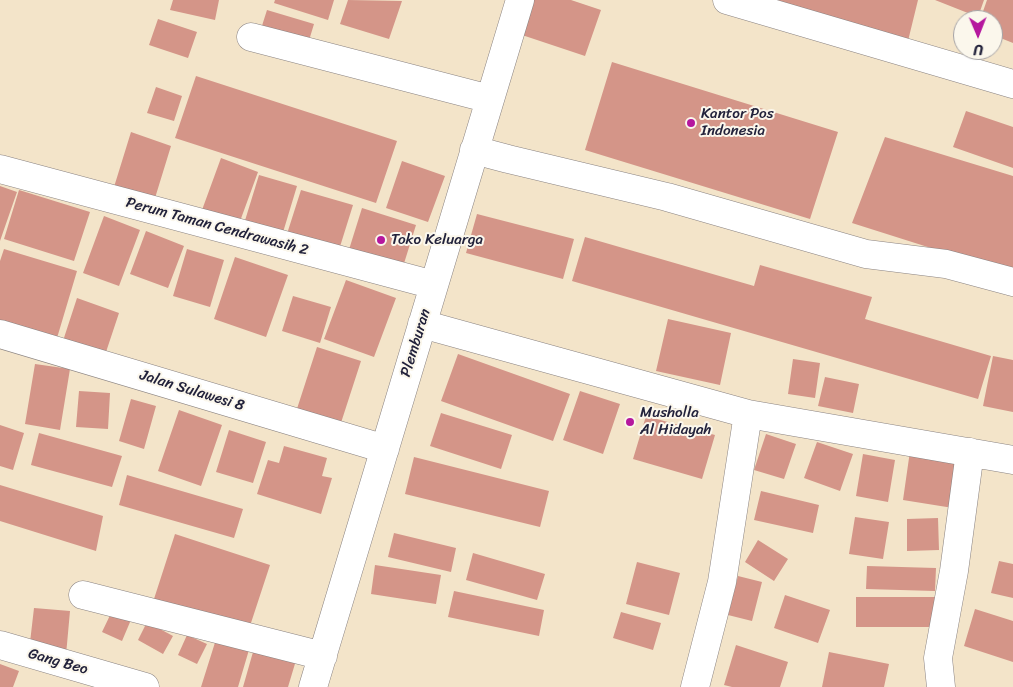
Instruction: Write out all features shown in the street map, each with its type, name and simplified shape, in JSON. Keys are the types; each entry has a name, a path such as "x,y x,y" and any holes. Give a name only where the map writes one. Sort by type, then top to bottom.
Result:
{"street":[{"name":"Plemburan","path":"313,687 520,0"},
{"path":"727,0 1013,84"},
{"path":"251,37 490,99"},
{"path":"474,150 508,160 667,197 866,254 946,264 1013,282"},
{"name":"Perum Taman Cendrawasih 2","path":"0,170 434,285"},
{"path":"422,324 748,414 1013,460"},
{"name":"Jalan Sulawesi 8","path":"0,334 385,449"},
{"path":"695,687 722,582 748,414"},
{"path":"941,687 938,658 954,571 970,452"},
{"path":"83,595 323,656"},
{"name":"Gang Beo","path":"0,645 145,687"}],"building":[{"path":"173,0 219,0 215,20 170,10"},
{"path":"275,0 334,0 328,20 274,3"},
{"path":"348,0 402,1 389,39 340,24"},
{"path":"534,0 571,0 601,10 585,56 522,35"},
{"path":"755,0 918,0 907,45"},
{"path":"935,0 984,0 980,10 960,10"},
{"path":"987,0 1013,0 1013,43 1003,39 1003,10 984,10"},
{"path":"267,10 314,24 307,47 260,32"},
{"path":"158,19 197,32 188,58 149,45"},
{"path":"612,62 838,132 810,219 585,150"},
{"path":"196,76 397,141 376,203 175,138"},
{"path":"156,87 182,96 174,121 147,113"},
{"path":"966,111 1013,127 1013,168 953,147"},
{"path":"131,132 171,146 155,198 114,187"},
{"path":"885,137 1013,176 1013,274 852,223"},
{"path":"221,158 258,172 239,224 202,210"},
{"path":"402,161 445,176 428,222 386,208"},
{"path":"259,175 297,186 281,239 243,227"},
{"path":"0,186 17,192 0,241"},
{"path":"19,190 90,212 74,261 4,239"},
{"path":"301,190 353,205 338,253 286,237"},
{"name":"Toko Keluarga","path":"362,208 416,225 401,273 347,256"},
{"path":"477,214 574,239 563,279 466,253"},
{"path":"104,216 140,230 119,286 83,273"},
{"path":"146,231 184,246 168,288 130,274"},
{"path":"585,237 754,286 760,265 872,297 865,319 991,356 978,399 572,281"},
{"path":"4,249 77,271 57,338 0,321 0,261"},
{"path":"187,249 224,260 210,307 173,296"},
{"path":"235,257 288,275 266,337 214,319"},
{"path":"346,280 396,298 374,357 324,339"},
{"path":"293,296 331,307 320,343 282,331"},
{"path":"77,298 119,313 103,361 61,347"},
{"path":"668,319 731,333 720,385 656,371"},
{"path":"317,347 361,361 338,432 294,418"},
{"path":"458,354 570,394 553,441 441,401"},
{"path":"993,356 1013,360 1013,412 983,406"},
{"path":"793,359 820,363 815,398 788,394"},
{"path":"35,364 70,369 60,430 25,424"},
{"path":"825,377 859,384 853,413 818,406"},
{"path":"79,391 110,393 108,429 76,427"},
{"path":"580,391 620,404 603,454 563,440"},
{"path":"131,399 156,406 144,449 119,441"},
{"path":"179,410 222,425 201,486 158,471"},
{"path":"441,413 512,435 501,469 430,446"},
{"path":"646,416 715,435 702,479 633,459"},
{"path":"0,425 24,433 13,470 0,466"},
{"path":"229,430 266,442 253,483 216,472"},
{"path":"39,433 122,456 112,487 31,465"},
{"path":"766,434 796,444 784,479 754,470"},
{"path":"817,442 853,454 840,491 804,478"},
{"path":"284,446 327,458 322,476 332,478 321,514 257,494 268,460 279,463"},
{"path":"910,451 960,459 953,508 903,500"},
{"path":"863,454 895,460 888,502 856,496"},
{"path":"414,457 549,491 540,527 405,494"},
{"path":"127,475 243,509 234,538 119,505"},
{"path":"0,485 103,516 96,551 0,521"},
{"path":"761,491 819,505 813,533 754,520"},
{"path":"855,517 889,522 883,559 849,554"},
{"path":"938,518 939,550 907,551 907,519"},
{"path":"394,533 456,548 451,572 388,557"},
{"path":"175,534 270,565 248,632 153,602"},
{"path":"758,540 788,559 774,581 745,562"},
{"path":"473,553 545,574 537,600 466,580"},
{"path":"999,561 1013,564 1013,598 991,593"},
{"path":"637,562 680,573 669,615 626,604"},
{"path":"375,565 441,575 436,604 371,594"},
{"path":"867,566 936,568 935,591 866,589"},
{"path":"738,576 762,582 752,621 728,615"},
{"path":"454,591 544,610 539,636 448,617"},
{"path":"785,595 830,610 818,643 774,628"},
{"path":"856,597 941,597 940,627 856,627"},
{"path":"114,607 133,615 122,641 102,632"},
{"path":"34,608 70,611 66,655 29,651"},
{"path":"975,609 1013,621 1013,662 964,646"},
{"path":"621,612 661,623 653,650 613,638"},
{"path":"147,622 173,636 163,654 138,640"},
{"path":"218,633 251,643 238,687 201,687"},
{"path":"187,635 207,644 197,664 178,655"},
{"path":"255,645 297,657 288,687 243,687"},
{"path":"736,645 788,662 780,687 732,687 724,685"},
{"path":"829,652 889,664 884,687 822,687"},
{"path":"0,664 19,671 13,687 0,687"}],"place":[{"name":"Kantor Pos Indonesia","path":"691,123"},
{"name":"Toko Keluarga","path":"381,240"},
{"name":"Musholla Al Hidayah","path":"630,422"}]}
